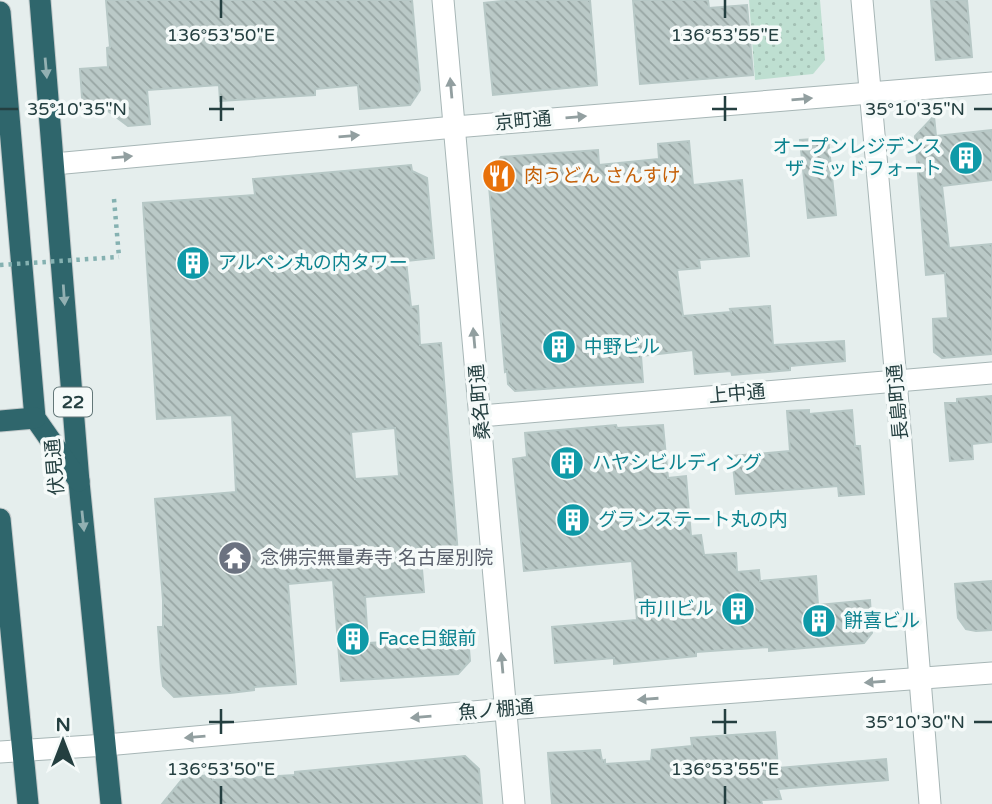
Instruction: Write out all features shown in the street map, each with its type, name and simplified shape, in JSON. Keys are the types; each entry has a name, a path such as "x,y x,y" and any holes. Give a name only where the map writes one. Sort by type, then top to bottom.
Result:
{"highway":[{"name":"伏見通","path":"40,0 79,482 111,804"},
{"path":"0,12 35,418 79,482"},
{"path":"0,421 35,418"},
{"path":"0,519 28,804"}],"street":[{"name":"桑名町通","path":"443,0 514,804"},
{"name":"長島町通","path":"862,0 930,804"},
{"name":"京町通","path":"54,164 455,127 992,83"},
{"name":"上中通","path":"481,416 992,373"},
{"name":"魚ノ棚通","path":"0,752 506,709 992,673"}],"path":[{"path":"0,265 119,257 114,199"}],"green space":[{"path":"749,0 820,0 825,60 813,74 755,80"}],"building":[{"path":"106,0 412,0 420,90 410,105 360,109 358,85 315,89 315,95 220,101 219,85 147,90 150,124 128,126 108,111 83,112 80,69 108,67 107,48 110,47"},
{"path":"511,0 590,0 597,85 493,95 484,3"},
{"path":"633,0 708,0 709,8 747,5 753,75 640,84"},
{"path":"931,0 967,0 972,57 936,60"},
{"path":"934,116 936,136 992,130 992,180 942,186 949,248 992,244 992,354 942,358 934,352 933,319 948,318 945,273 926,275 915,136"},
{"path":"828,138 836,215 808,218 800,140"},
{"path":"689,141 693,185 742,180 749,256 699,260 700,268 677,270 683,316 770,306 773,345 844,341 845,361 790,366 790,370 732,375 731,371 695,374 693,350 641,356 643,382 515,391 508,384 507,371 505,372 488,174 501,157 598,150 599,165 659,159 658,144"},
{"path":"411,165 412,171 427,178 434,258 406,261 411,307 418,306 420,345 441,343 458,555 421,558 424,592 365,597 368,643 468,637 470,661 458,674 341,681 333,580 288,584 296,684 174,697 163,686 158,627 163,627 163,600 155,499 236,492 232,415 157,419 143,203 255,195 253,179","holes":["395,428 399,476 355,479 351,432"]},
{"path":"992,396 992,442 972,444 973,459 950,461 945,403 957,403 957,399"},
{"path":"809,410 809,414 852,410 855,446 860,446 864,494 839,496 838,486 736,494 732,456 790,451 787,411"},
{"path":"616,425 617,428 663,425 668,478 686,476 691,536 701,535 704,555 736,553 737,572 759,570 760,581 816,576 818,605 870,600 872,633 864,643 769,651 769,647 696,652 696,656 614,664 614,658 555,663 552,627 637,620 632,561 524,571 513,459 527,457 525,433"},
{"path":"992,581 992,630 966,629 958,618 955,584"},
{"path":"775,732 778,768 886,759 888,780 778,789 781,799 761,800 762,804 552,804 548,753 600,750 605,764 651,761 652,750 692,746 691,738"},
{"path":"465,756 479,769 482,804 162,804 184,777 213,775 213,780 295,775 295,772"}],"place":[{"name":"オープンレジデンス ザ ミッドフォート","path":"966,158"},
{"name":"肉うどん さんすけ","path":"499,176"},
{"name":"アルペン丸の内タワー","path":"193,263"},
{"name":"中野ビル","path":"559,347"},
{"name":"ハヤシビルディング","path":"567,463"},
{"name":"グランステート丸の内","path":"573,520"},
{"name":"念佛宗無量寿寺 名古屋別院","path":"235,558"},
{"name":"市川ビル","path":"738,609"},
{"name":"餅喜ビル","path":"819,621"},
{"name":"Face日銀前","path":"353,639"}]}
